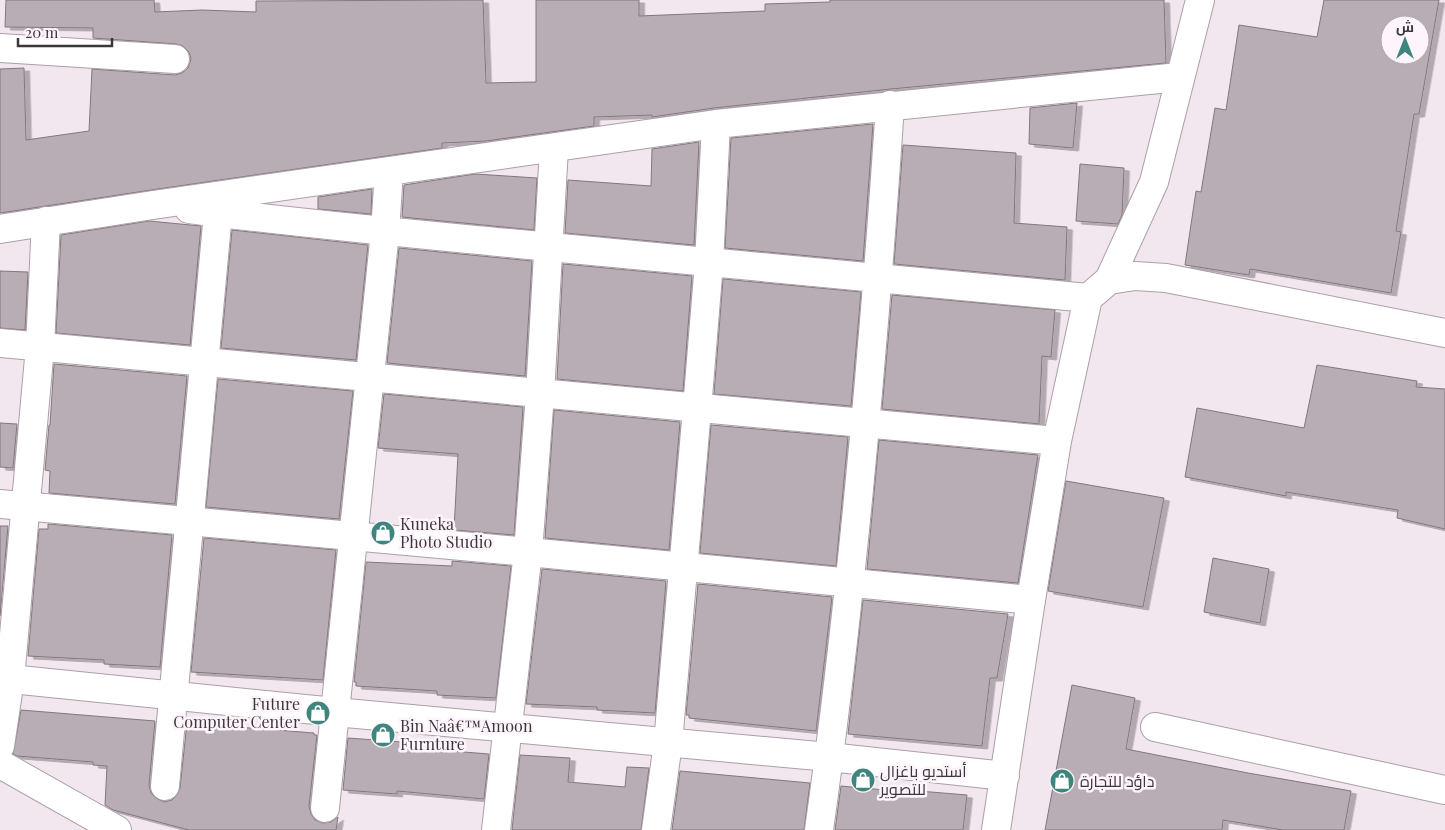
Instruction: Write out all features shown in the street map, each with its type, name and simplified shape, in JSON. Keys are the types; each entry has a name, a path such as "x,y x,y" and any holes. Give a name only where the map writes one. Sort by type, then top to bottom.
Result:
{"street":[{"path":"996,830 1057,441 1088,298 1109,280 1154,182 1200,0"},
{"path":"0,48 175,59"},
{"path":"0,229 716,124 1179,77"},
{"path":"819,830 850,582 866,422 879,277 890,105"},
{"path":"656,830 668,743 697,409 709,263 716,124"},
{"path":"496,830 528,552 540,394 554,148"},
{"path":"324,808 385,232 388,171"},
{"path":"154,205 385,232 1088,298"},
{"path":"165,786 218,213"},
{"path":"0,746 13,505 40,347 46,221"},
{"path":"1109,280 1135,276 1166,278 1445,332"},
{"path":"0,343 1057,441"},
{"path":"13,505 1031,600"},
{"path":"5,679 335,712 829,757 1005,776"},
{"path":"1155,727 1445,790"},
{"path":"0,764 117,830"}],"building":[{"path":"6,0 154,0 155,12 202,10 256,12 256,1 483,0 486,83 536,82 536,0 639,0 639,16 765,11 765,4 830,2 830,0 1164,0 1166,63 891,89 714,108 652,117 652,115 594,117 594,126 486,141 442,143 442,148 0,213 0,69 24,68 26,140 89,131 92,69 175,75 182,73 188,68 191,59 189,52 183,46 93,38 93,28 5,27"},
{"path":"1324,0 1439,0 1430,51 1430,15 1380,15 1380,65 1428,65 1419,114 1414,114 1396,231 1401,232 1391,293 1250,269 1249,275 1185,265 1196,191 1201,192 1215,108 1226,110 1239,25 1317,37"},
{"path":"1077,103 1073,148 1029,144 1030,108"},
{"path":"873,124 863,261 725,248 731,138"},
{"path":"699,142 694,245 565,233 568,180 651,186 652,149"},
{"path":"903,145 1016,153 1014,223 1067,227 1065,280 894,264"},
{"path":"1080,164 1124,168 1122,215 1118,224 1076,221"},
{"path":"475,174 537,178 534,230 402,217 404,185"},
{"path":"372,189 371,214 318,209 318,197"},
{"path":"149,221 201,226 190,345 56,333 61,235"},
{"path":"232,230 368,245 356,360 221,348"},
{"path":"399,248 532,261 525,376 387,363"},
{"path":"563,264 692,276 683,391 557,379"},
{"path":"0,271 28,272 25,330 0,328"},
{"path":"723,279 861,292 851,406 714,394"},
{"path":"892,295 1055,310 1051,357 1042,356 1039,424 882,409"},
{"path":"54,364 187,376 175,504 49,493 50,471 45,470"},
{"path":"1317,365 1417,381 1416,387 1445,389 1445,529 1397,518 1398,510 1286,492 1286,496 1185,477 1197,408 1304,428"},
{"path":"218,379 353,391 339,519 206,507"},
{"path":"384,394 523,407 514,535 454,530 458,454 378,448"},
{"path":"554,410 680,422 669,550 545,538"},
{"path":"0,423 17,424 13,468 0,467"},
{"path":"711,425 848,437 836,566 700,553"},
{"path":"879,440 1038,455 1018,583 867,569"},
{"path":"1066,481 1164,498 1143,607 1048,591"},
{"path":"48,524 172,535 160,667 104,664 104,660 28,656 39,529 48,529"},
{"path":"0,526 8,526 0,616"},
{"path":"204,538 336,550 323,680 191,672"},
{"path":"1213,558 1269,569 1260,623 1204,612"},
{"path":"452,561 511,566 496,698 437,695 437,691 356,686 356,682 354,682 366,562 452,566"},
{"path":"542,569 666,581 655,713 597,710 597,707 526,704"},
{"path":"698,584 832,597 816,731 689,718 689,715 686,715"},
{"path":"863,600 1008,614 997,678 990,678 982,746 848,734"},
{"path":"1072,685 1135,698 1126,749 1351,791 1344,830 1283,830 1223,820 1222,830 1045,830"},
{"path":"21,710 155,721 149,785 151,793 164,802 172,800 180,788 187,723 314,733 314,735 317,735 309,806 315,820 323,823 331,822 338,817 336,830 189,830 113,810 105,805 107,766 93,765 93,762 17,756 13,754"},
{"path":"348,738 402,742 401,747 489,754 484,799 397,791 397,794 343,790"},
{"path":"520,755 570,758 568,782 625,787 627,767 649,768 641,830 512,830"},
{"path":"680,771 810,783 804,830 672,830"},
{"path":"841,786 967,795 963,830 835,830"}],"place":[{"name":"Kuneka Photo Studio","path":"383,533"},
{"name":"Future Computer Center","path":"318,713"},
{"name":"Bin Naâ€™Amoon Furnture","path":"383,735"},
{"name":"أستديو باغزال للتصوير","path":"863,780"},
{"name":"داؤد للتجارة","path":"1062,781"}]}
